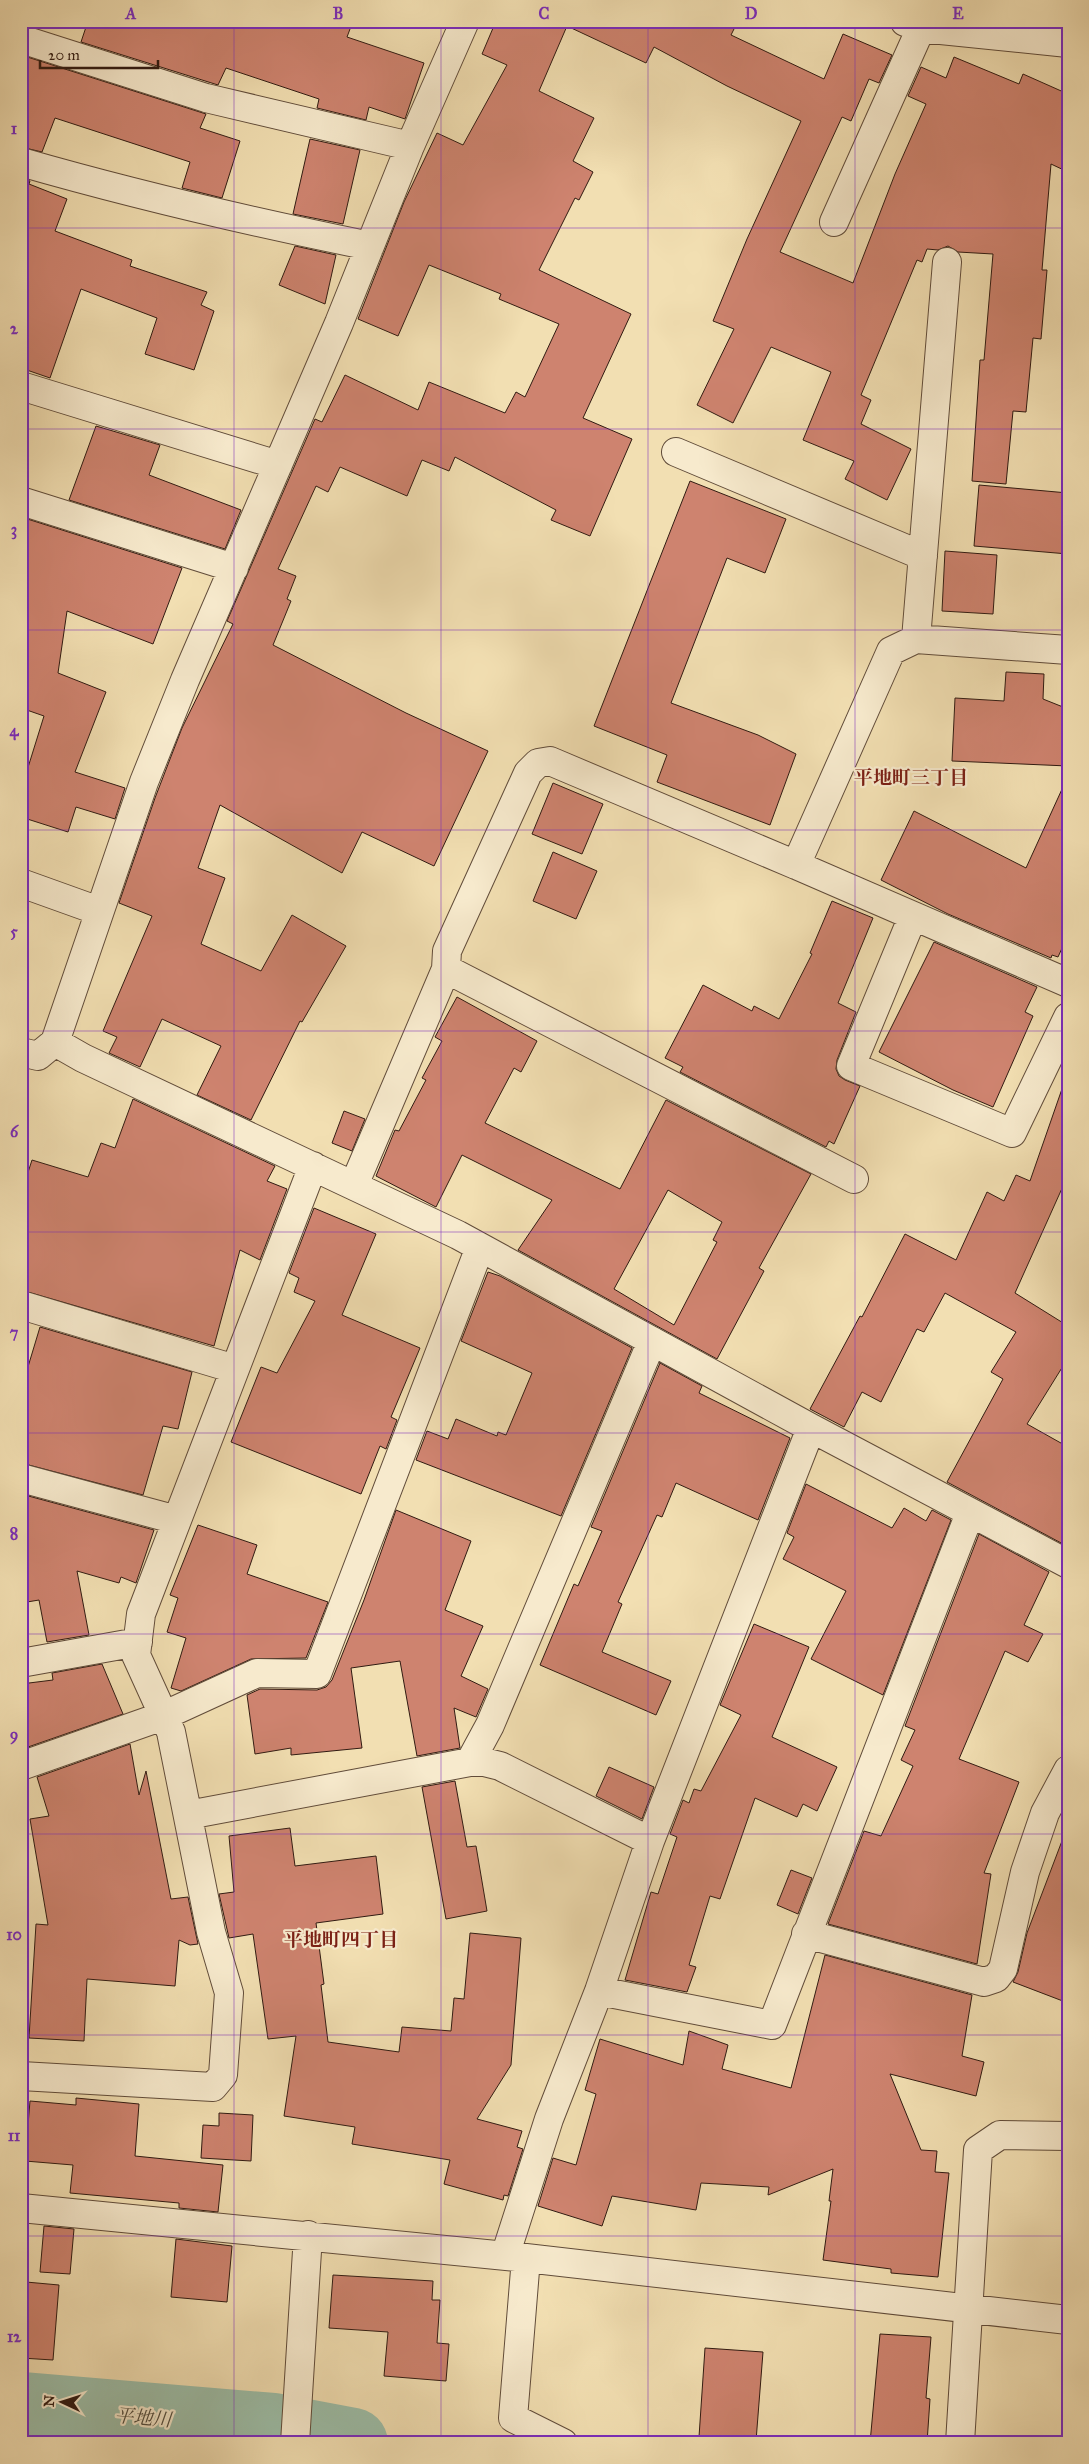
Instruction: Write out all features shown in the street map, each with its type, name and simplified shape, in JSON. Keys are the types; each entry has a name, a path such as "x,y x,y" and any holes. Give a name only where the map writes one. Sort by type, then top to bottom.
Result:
{"street":[{"path":"21,1052 38,1056 56,1042 144,782 370,246 410,146 465,21"},
{"path":"834,222 913,24 981,27 1068,43"},
{"path":"21,38 206,98 410,146"},
{"path":"21,162 97,184 232,218 370,246"},
{"path":"916,639 947,262"},
{"path":"21,386 278,465"},
{"path":"676,452 923,556"},
{"path":"21,501 234,568"},
{"path":"796,865 891,651 916,639 1068,650"},
{"path":"354,1185 446,969 447,952 451,942 528,773 538,763 550,761 1068,983"},
{"path":"21,883 99,911"},
{"path":"913,916 851,1066 1012,1133 1068,1017"},
{"path":"446,969 854,1179"},
{"path":"56,1042 83,1058 354,1185 480,1247 811,1428 1068,1564"},
{"path":"21,2076 214,2087 223,2075 229,1993 211,1932 171,1732 136,1656 141,1614 313,1166"},
{"path":"21,1766 163,1716 257,1673 317,1674 480,1247"},
{"path":"21,1304 235,1369"},
{"path":"470,1762 490,1725 652,1341"},
{"path":"563,2443 513,2418 516,2257 549,2119 599,1990 650,1841 811,1428"},
{"path":"21,1478 177,1520"},
{"path":"599,1990 772,2025 970,1513"},
{"path":"21,1663 138,1642"},
{"path":"188,1815 470,1762 484,1762 500,1766 650,1841"},
{"path":"806,1934 984,1982 996,1978 1003,1969 1025,1872 1045,1813 1068,1770"},
{"path":"960,2443 978,2150 1000,2135 1068,2136"},
{"path":"21,2208 516,2257 1068,2320"},
{"path":"295,2443 308,2235"}],"building":[{"path":"88,21 353,21 347,37 424,63 405,119 369,107 366,120 317,108 319,99 226,68 218,85 81,42"},
{"path":"496,21 738,21 731,35 824,79 843,34 892,55 879,83 869,79 851,121 842,117 780,252 853,283 895,174 926,104 908,96 921,67 946,78 954,57 1019,84 1023,74 1068,94 1068,172 1051,164 1042,270 1047,270 1041,339 1033,338 1026,412 1013,411 1006,484 972,481 980,360 984,360 993,254 958,252 948,246 938,250 927,249 922,262 917,260 861,395 871,400 861,424 911,449 887,500 845,479 854,461 803,440 831,372 771,347 733,423 697,405 734,329 713,321 747,239 801,121 727,86 654,47 646,63 567,26 539,91 594,118 573,161 593,172 579,200 575,198 539,270 631,314 583,418 632,439 590,536 551,520 556,510 455,457 449,471 422,460 407,496 340,467 328,492 316,486 278,569 296,576 287,599 291,601 273,645 406,713 488,751 434,866 362,832 342,873 220,805 198,868 225,878 201,944 261,971 292,915 346,946 302,1022 300,1021 251,1120 197,1095 221,1046 162,1019 140,1067 109,1053 117,1037 103,1031 152,916 119,903 155,798 182,728 233,624 227,621 315,419 322,422 345,375 418,410 429,382 505,413 516,392 525,397 559,324 499,299 501,294 429,265 398,336 358,319 404,202 437,133 463,145 507,65 482,54"},
{"path":"21,55 206,114 200,128 240,141 222,198 182,188 190,162 55,118 42,152 21,147"},
{"path":"310,139 360,150 343,224 293,214"},
{"path":"21,178 30,181 29,184 67,199 55,231 132,260 130,266 207,292 201,305 214,311 194,370 145,354 157,318 81,289 50,378 21,368"},
{"path":"295,246 336,255 325,304 279,285"},
{"path":"96,426 160,445 149,475 241,510 225,549 69,500"},
{"path":"690,481 786,519 765,573 727,558 671,703 758,735 796,754 770,825 657,782 667,755 594,726"},
{"path":"979,485 1068,493 1068,554 974,546"},
{"path":"21,517 182,568 153,644 67,611 58,673 106,692 75,772 125,788 115,819 76,807 68,832 21,817 21,790 44,716 21,708"},
{"path":"945,551 997,555 993,614 942,611"},
{"path":"1006,672 1044,674 1043,699 1068,709 1068,766 952,761 955,698 1004,701"},
{"path":"1068,776 1068,935 1058,957 1052,955 1051,958 948,914 881,880 914,811 1026,868"},
{"path":"553,783 603,804 582,854 532,834"},
{"path":"553,852 597,871 576,919 533,901"},
{"path":"832,901 873,918 838,1003 856,1012 837,1060 836,1069 839,1076 860,1086 834,1144 829,1141 826,1147 680,1072 683,1067 665,1058 703,985 752,1011 754,1006 779,1019 812,954 810,953"},
{"path":"934,942 1037,987 1025,1012 1033,1016 993,1107 953,1090 879,1052"},
{"path":"457,997 537,1041 521,1072 514,1068 485,1123 620,1189 666,1100 811,1174 759,1268 764,1271 717,1359 518,1250 552,1200 462,1155 436,1207 376,1176 395,1130 399,1131 426,1080 422,1078 442,1041 435,1037","holes":["668,1190 722,1222 713,1240 717,1242 674,1325 614,1289"]},
{"path":"1063,1086 1068,1087 1068,1175 1015,1293 1068,1326 1068,1358 1027,1424 1068,1447 1068,1534 1063,1544 947,1482 1003,1379 991,1372 1016,1332 945,1293 924,1332 917,1329 881,1402 862,1392 844,1427 810,1409 860,1316 862,1317 905,1234 956,1260 987,1192 1004,1201 1016,1175 1030,1181"},
{"path":"133,1099 275,1166 267,1181 287,1189 260,1260 240,1250 214,1346 21,1290 21,1194 32,1160 88,1177 101,1143 115,1148"},
{"path":"344,1111 365,1119 352,1151 332,1143"},
{"path":"314,1208 376,1234 342,1315 420,1348 391,1417 397,1420 386,1449 380,1446 361,1494 231,1442 261,1367 277,1373 315,1301 294,1292 299,1278 289,1273"},
{"path":"488,1272 500,1276 632,1348 561,1516 416,1460 427,1431 448,1439 456,1419 497,1436 498,1432 506,1435 532,1373 461,1341"},
{"path":"40,1327 192,1372 178,1429 163,1426 143,1495 21,1463 21,1390"},
{"path":"660,1363 702,1386 699,1393 790,1438 758,1520 676,1483 662,1517 657,1515 618,1602 622,1604 602,1652 671,1681 656,1715 540,1665 574,1584 578,1586 602,1531 591,1527"},
{"path":"806,1484 892,1528 904,1508 926,1521 932,1510 951,1520 883,1695 811,1659 846,1591 783,1559 794,1537 787,1533"},
{"path":"21,1494 154,1530 136,1583 121,1577 119,1583 77,1571 89,1635 47,1642 39,1600 21,1603"},
{"path":"396,1510 471,1541 445,1610 483,1626 461,1676 488,1689 476,1717 454,1708 460,1748 417,1756 400,1661 351,1668 362,1748 291,1755 291,1748 255,1754 247,1695 260,1689 317,1690 326,1687 332,1680 364,1600"},
{"path":"198,1525 257,1545 247,1574 328,1602 306,1658 251,1659 181,1691 171,1688 186,1638 167,1632 178,1598 170,1595"},
{"path":"979,1534 1049,1572 1024,1625 1043,1634 1028,1662 1005,1651 959,1759 1019,1782 984,1873 991,1874 977,1964 828,1924 864,1831 881,1836 913,1766 901,1760 915,1730 905,1726"},
{"path":"754,1624 809,1647 772,1737 837,1767 817,1811 803,1804 797,1817 755,1798 720,1899 710,1896 689,1965 696,1967 687,1992 625,1980 651,1892 658,1894 677,1837 670,1834 683,1800 689,1803 694,1789 701,1791 741,1715 720,1705"},
{"path":"102,1664 123,1714 28,1747 21,1747 21,1684 53,1680 52,1673"},
{"path":"130,1744 139,1795 146,1771 171,1899 188,1897 198,1944 190,1945 179,1940 175,1986 87,1979 84,2041 29,2038 36,1924 48,1925 30,1819 49,1816 37,1777"},
{"path":"609,1767 654,1787 642,1819 596,1796"},
{"path":"455,1781 467,1847 476,1846 487,1911 446,1919 422,1787"},
{"path":"290,1828 295,1866 376,1856 383,1914 316,1923 324,1984 321,1985 328,2042 399,2052 402,2027 451,2031 454,1998 464,1999 470,1933 521,1938 511,2065 477,2119 522,2131 517,2147 523,2149 508,2196 504,2195 503,2200 444,2184 450,2160 352,2144 355,2127 284,2116 296,2036 268,2039 253,1934 229,1938 219,1894 234,1892 229,1836"},
{"path":"1065,1833 1068,1834 1068,2003 1013,1982 1018,1972 1027,1933"},
{"path":"791,1870 812,1878 798,1914 777,1905"},
{"path":"825,1955 972,1995 962,2056 984,2062 976,2096 890,2074 921,2150 937,2151 935,2172 949,2173 938,2277 891,2273 891,2269 823,2260 831,2201 829,2201 833,2169 768,2195 769,2187 701,2183 696,2210 612,2196 602,2226 538,2206 553,2158 576,2165 596,2094 585,2090 600,2039 683,2065 689,2031 728,2045 722,2069 791,2088"},
{"path":"76,2098 139,2104 135,2156 223,2165 218,2212 179,2208 179,2203 70,2193 73,2165 25,2161 30,2101 76,2105"},
{"path":"219,2113 253,2115 251,2161 201,2158 203,2125 219,2126"},
{"path":"44,2226 74,2229 70,2274 40,2272"},
{"path":"176,2239 232,2246 227,2302 171,2297"},
{"path":"333,2275 433,2281 432,2300 440,2300 437,2343 449,2344 446,2381 384,2376 388,2332 329,2328"},
{"path":"26,2282 59,2285 53,2360 21,2358"},
{"path":"880,2334 931,2337 926,2398 930,2399 927,2443 870,2443"},
{"path":"705,2348 763,2352 756,2441 699,2437"}],"waterway":[{"name":"平地川","path":"21,2407 273,2428 353,2443"}],"district":[{"name":"平地町三丁目","path":"911,777"},
{"name":"平地町四丁目","path":"341,1939"}]}
